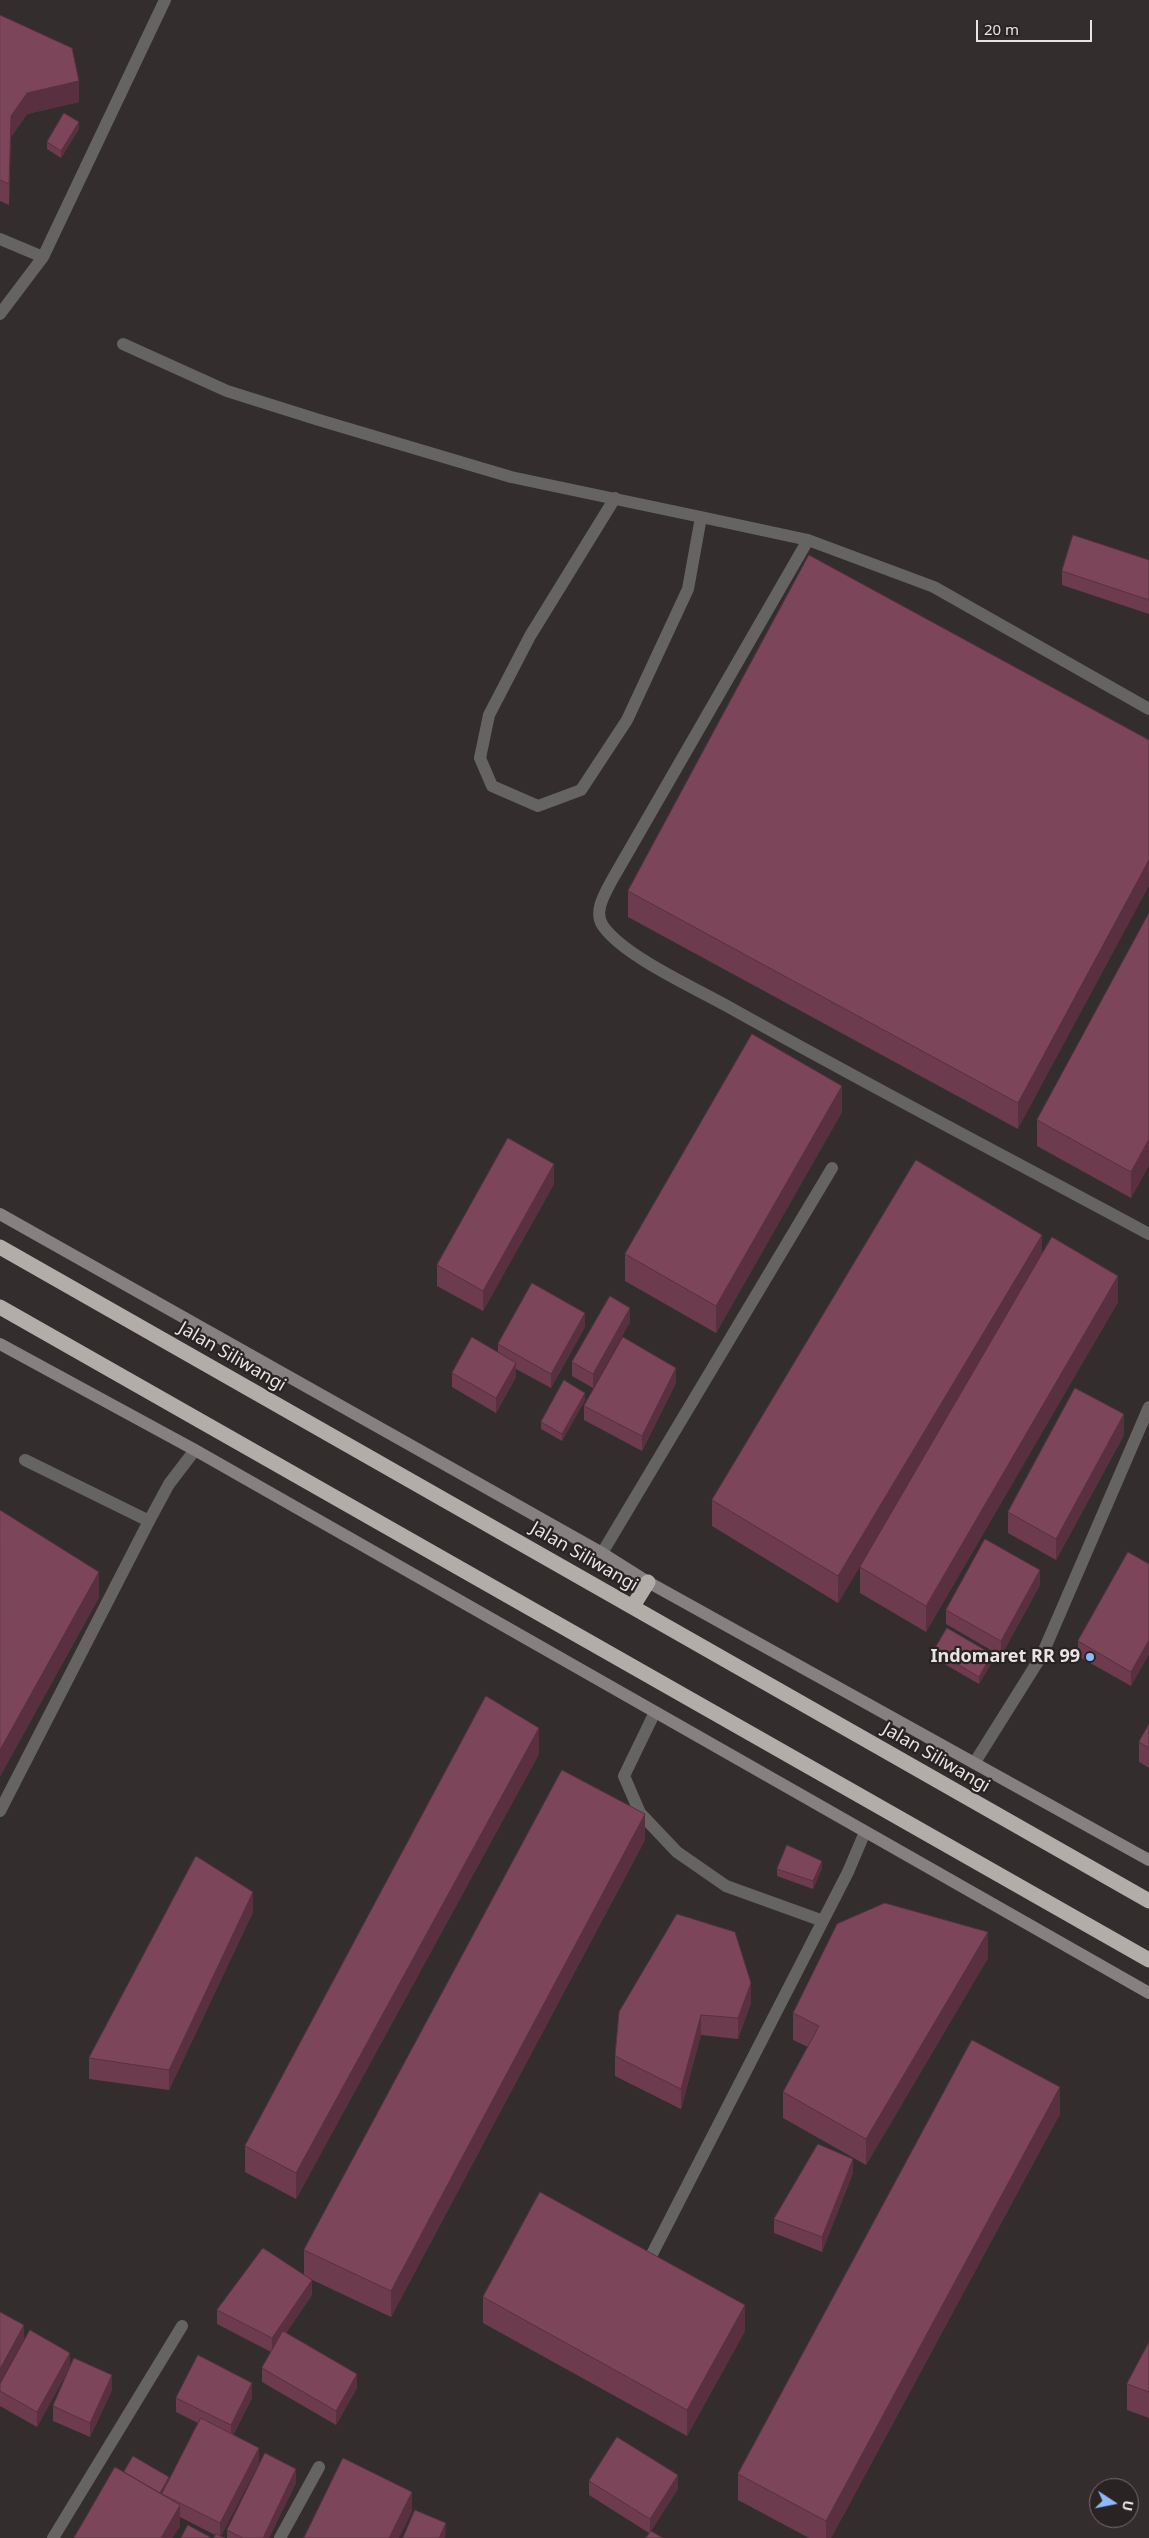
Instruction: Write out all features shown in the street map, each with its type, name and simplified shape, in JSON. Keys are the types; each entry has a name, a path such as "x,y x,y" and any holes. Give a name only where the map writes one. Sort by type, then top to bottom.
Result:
{"highway":[{"name":"Jalan Siliwangi","path":"0,1247 1149,1901"},
{"path":"0,1307 1149,1960"},
{"path":"633,1606 648,1582"}],"street":[{"path":"0,314 43,256 165,0"},
{"path":"0,239 43,256"},
{"path":"123,344 227,391 511,477 808,540 934,587 1149,709"},
{"path":"615,498 530,636 488,715 480,758 492,786 538,806 581,790 627,720 688,589 701,517"},
{"path":"808,540 612,880 602,900 600,911 602,925 626,949 634,954 750,1019 1149,1234"},
{"path":"602,1553 832,1168"},
{"path":"0,1214 602,1553 648,1582 1149,1860"},
{"path":"0,1344 195,1450 1149,1992"},
{"path":"975,1762 1042,1655 1149,1407"},
{"path":"0,1811 149,1521 169,1484 195,1450"},
{"path":"24,1460 149,1521"},
{"path":"655,1712 624,1776 640,1813 677,1852 726,1886 823,1920"},
{"path":"649,2260 848,1872 865,1832"},
{"path":"53,2538 182,2326"},
{"path":"280,2538 319,2467"}],"building":[{"path":"0,15 72,48 79,81 27,93 11,116 9,184 0,180"},
{"path":"64,113 79,122 61,151 47,142"},
{"path":"1073,535 1149,560 1149,600 1062,571"},
{"path":"809,555 1149,740 1149,860 1018,1103 628,891"},
{"path":"1149,913 1149,1139 1131,1172 1037,1120"},
{"path":"752,1034 842,1086 716,1306 625,1254"},
{"path":"508,1138 554,1164 483,1291 437,1265"},
{"path":"916,1160 1042,1235 838,1576 712,1500"},
{"path":"1052,1237 1118,1276 926,1606 860,1567"},
{"path":"532,1283 585,1313 551,1374 498,1344"},
{"path":"610,1296 630,1308 593,1374 572,1362"},
{"path":"472,1337 516,1363 496,1398 452,1373"},
{"path":"623,1337 676,1368 642,1436 584,1406"},
{"path":"564,1380 585,1393 562,1434 541,1422"},
{"path":"1075,1388 1124,1414 1056,1539 1008,1512"},
{"path":"0,1510 99,1572 0,1750"},
{"path":"985,1539 1040,1570 1001,1641 946,1610"},
{"path":"1128,1552 1149,1564 1149,1640 1131,1672 1078,1641"},
{"path":"947,1628 992,1654 979,1677 934,1650"},
{"path":"486,1696 539,1728 296,2173 245,2146"},
{"path":"1149,1724 1149,1748 1139,1742"},
{"path":"562,1770 645,1814 391,2291 304,2250"},
{"path":"787,1845 822,1861 813,1881 777,1869"},
{"path":"196,1856 253,1892 169,2070 89,2058"},
{"path":"885,1903 988,1932 866,2139 783,2092 819,2026 793,2013 837,1924"},
{"path":"677,1914 735,1932 751,1983 738,2018 701,2015 681,2089 615,2056 619,2012"},
{"path":"972,2040 1060,2087 826,2521 738,2474"},
{"path":"818,2144 853,2159 822,2237 774,2219"},
{"path":"540,2192 745,2305 687,2410 483,2297"},
{"path":"263,2248 312,2280 272,2338 217,2310"},
{"path":"0,2312 24,2325 0,2369"},
{"path":"30,2330 70,2353 37,2412 0,2391 0,2384"},
{"path":"283,2331 357,2374 336,2411 262,2368"},
{"path":"1149,2342 1149,2392 1127,2384"},
{"path":"198,2355 252,2383 231,2425 176,2398"},
{"path":"74,2358 112,2375 90,2423 53,2406"},
{"path":"201,2418 259,2448 220,2523 162,2494"},
{"path":"617,2437 678,2475 650,2519 589,2481"},
{"path":"265,2453 296,2469 263,2538 243,2538 227,2530"},
{"path":"133,2456 169,2477 160,2493 124,2472"},
{"path":"343,2458 412,2492 389,2538 304,2538"},
{"path":"115,2467 180,2505 161,2538 74,2538"},
{"path":"415,2510 446,2523 439,2538 403,2538"},
{"path":"188,2525 210,2537 181,2538"},
{"path":"651,2531 663,2538 646,2538"},
{"path":"216,2534 225,2538 214,2538"}],"place":[{"name":"Indomaret RR 99","path":"1090,1657"}]}
